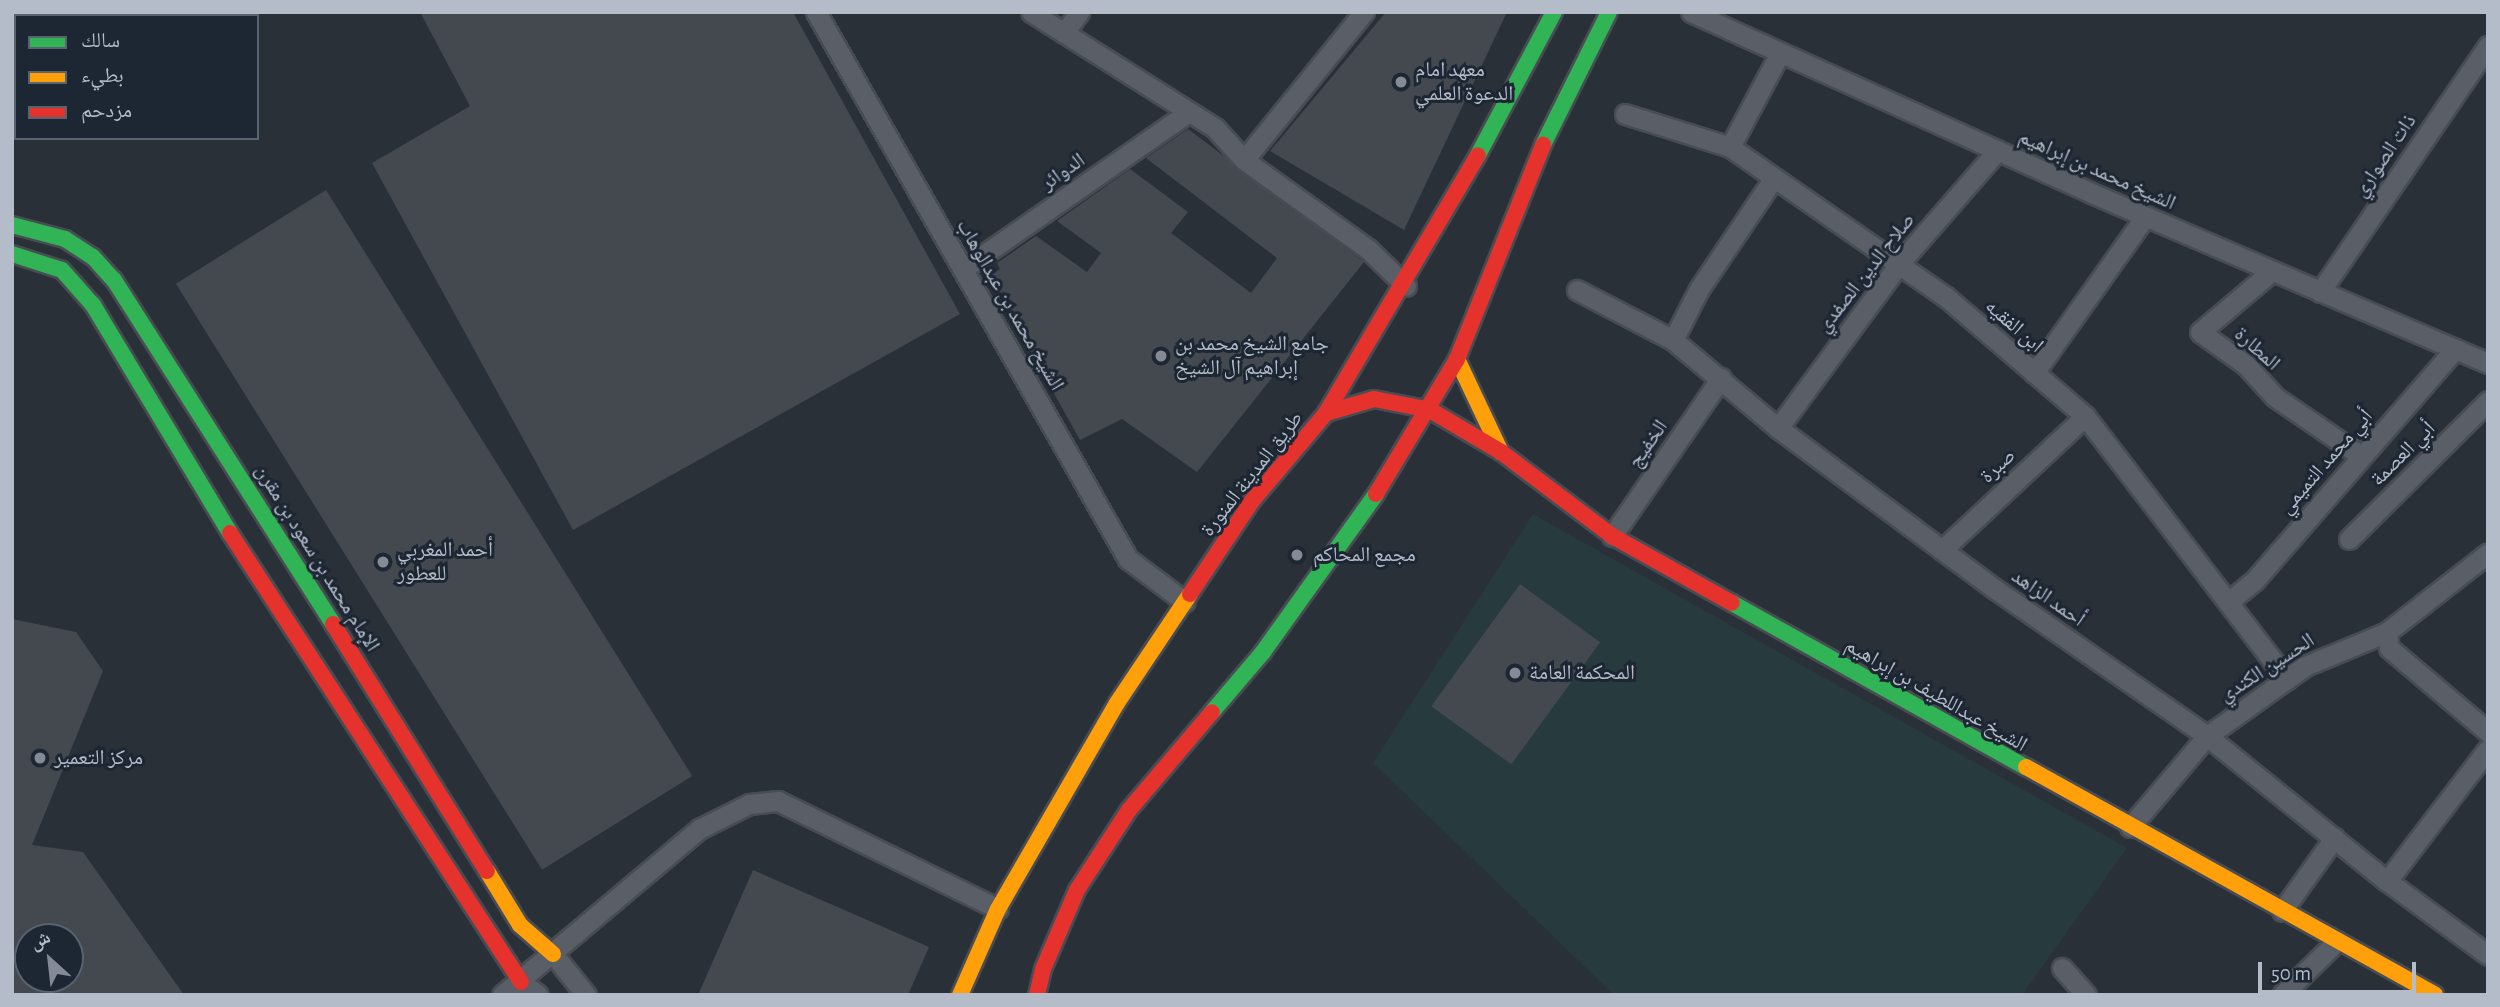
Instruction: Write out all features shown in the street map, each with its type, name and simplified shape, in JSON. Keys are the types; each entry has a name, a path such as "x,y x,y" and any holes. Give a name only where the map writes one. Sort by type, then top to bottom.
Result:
{"street":[{"name":"الشيخ محمد بن عبدالوهاب","path":"816,12 1128,559 1185,602"},
{"path":"1031,12 1215,128 1244,160 1368,249 1406,286"},
{"path":"1064,33 1079,12"},
{"path":"1244,160 1364,12"},
{"name":"طريق المدينة المنورة","path":"960,995 998,909 1117,704 1252,501 1326,413 1406,286 1554,12"},
{"path":"1037,995 1077,890 1129,810 1263,652 1355,526 1430,410 1457,359 1541,149 1609,12"},
{"name":"الشيخ محمد بن إبراهيم","path":"1691,12 2145,217 2488,363"},
{"name":"ذات الصواري","path":"2320,292 2488,46"},
{"path":"1730,147 1780,53"},
{"name":"الدوائر","path":"963,269 1189,112"},
{"name":"ابن الفقيه","path":"1625,114 1730,147 1946,297 2085,416 2287,679"},
{"name":"صلاح الدين الصفدي","path":"1778,428 1898,265 1997,151"},
{"path":"1673,340 1699,289 1774,178"},
{"path":"2034,373 2145,217"},
{"name":"الإمام محمد بن سعود بن مقرن","path":"12,225 65,239 93,257 114,280 266,515 520,925 552,954"},
{"path":"12,254 62,270 93,305 226,529 521,982 538,995"},
{"name":"المطارة","path":"2272,271 2200,332 2246,365 2275,397 2360,455"},
{"name":"أحمد الزاهد","path":"1577,290 1673,340 1778,428 1942,550 2207,736 2387,881 2488,955"},
{"name":"أبي محمد التميمي","path":"2228,602 2254,581 2360,455 2455,349"},
{"path":"1457,359 1502,452"},
{"name":"الخفيج","path":"1612,536 1721,378"},
{"name":"الشيخ عبداللطيف بن إبراهيم","path":"1326,413 1374,399 1430,410 1502,452 1612,536 2435,995"},
{"name":"أبي العصمة","path":"2349,539 2488,401"},
{"name":"صبرة","path":"1942,550 2085,416"},
{"name":"الحسين الكندي","path":"2130,827 2207,736 2287,679 2350,644 2387,632 2488,553"},
{"path":"2387,632 2389,648 2488,732"},
{"path":"2387,881 2488,749"},
{"path":"502,995 521,982 699,829 742,806 778,801 998,909"},
{"path":"2282,911 2334,838"},
{"path":"2292,992 2337,941"},
{"path":"552,954 586,995"},
{"path":"2062,968 2086,995"}],"green space":[{"path":"1533,514 2127,848 2022,995 1614,995 1373,763"}],"building":[{"path":"420,12 793,12 960,314 573,530 372,163 470,106"},
{"name":"معهد امام الدعوة العلمي","path":"1386,12 1507,12 1404,230 1270,151"},
{"name":"جامع الشيخ محمد بن إبراهيم آل الشيخ","path":"1188,129 1364,262 1197,472 1122,419 1080,440 989,277 1000,269 997,263 1036,236 1087,272 1101,253 1057,221 1130,169 1188,212 1171,233 1251,293 1277,258 1146,158"},
{"path":"326,190 692,776 542,870 176,284"},
{"name":"المحكمة العامة","path":"1520,584 1600,642 1511,764 1431,706"},
{"name":"مركز التعمير","path":"12,619 76,632 103,671 32,845 83,852 184,995 12,995"},
{"path":"753,870 929,947 908,995 698,995"}],"traffic: fast":[{"path":"1478,155 1554,12"},
{"path":"1543,145 1609,12"},
{"path":"12,225 65,239 93,257 114,280 333,624"},
{"path":"12,254 62,270 93,305 230,533"},
{"path":"1212,712 1263,652 1376,494"},
{"path":"1732,603 2026,767"}],"traffic: slow":[{"path":"1457,359 1501,452"},
{"path":"960,995 998,909 1117,703 1190,594"},
{"path":"2026,767 2435,995"},
{"path":"487,871 520,925 553,954"}],"traffic: jam":[{"path":"1376,494 1457,359 1543,145"},
{"path":"1190,594 1252,501 1326,413 1478,155"},
{"path":"1326,413 1374,399 1430,410 1501,452 1612,536 1732,603"},
{"path":"230,533 521,982"},
{"path":"333,624 487,871"},
{"path":"1037,995 1043,969 1077,890 1129,810 1212,712"}],"place":[{"name":"معهد امام الدعوة العلمي","path":"1401,82"},
{"name":"جامع الشيخ محمد بن إبراهيم آل الشيخ","path":"1161,356"},
{"name":"مجمع المحاكم","path":"1297,555"},
{"name":"أحمد المغربي للعطور","path":"383,562"},
{"name":"المحكمة العامة","path":"1515,673"},
{"name":"مركز التعمير","path":"40,758"}]}
